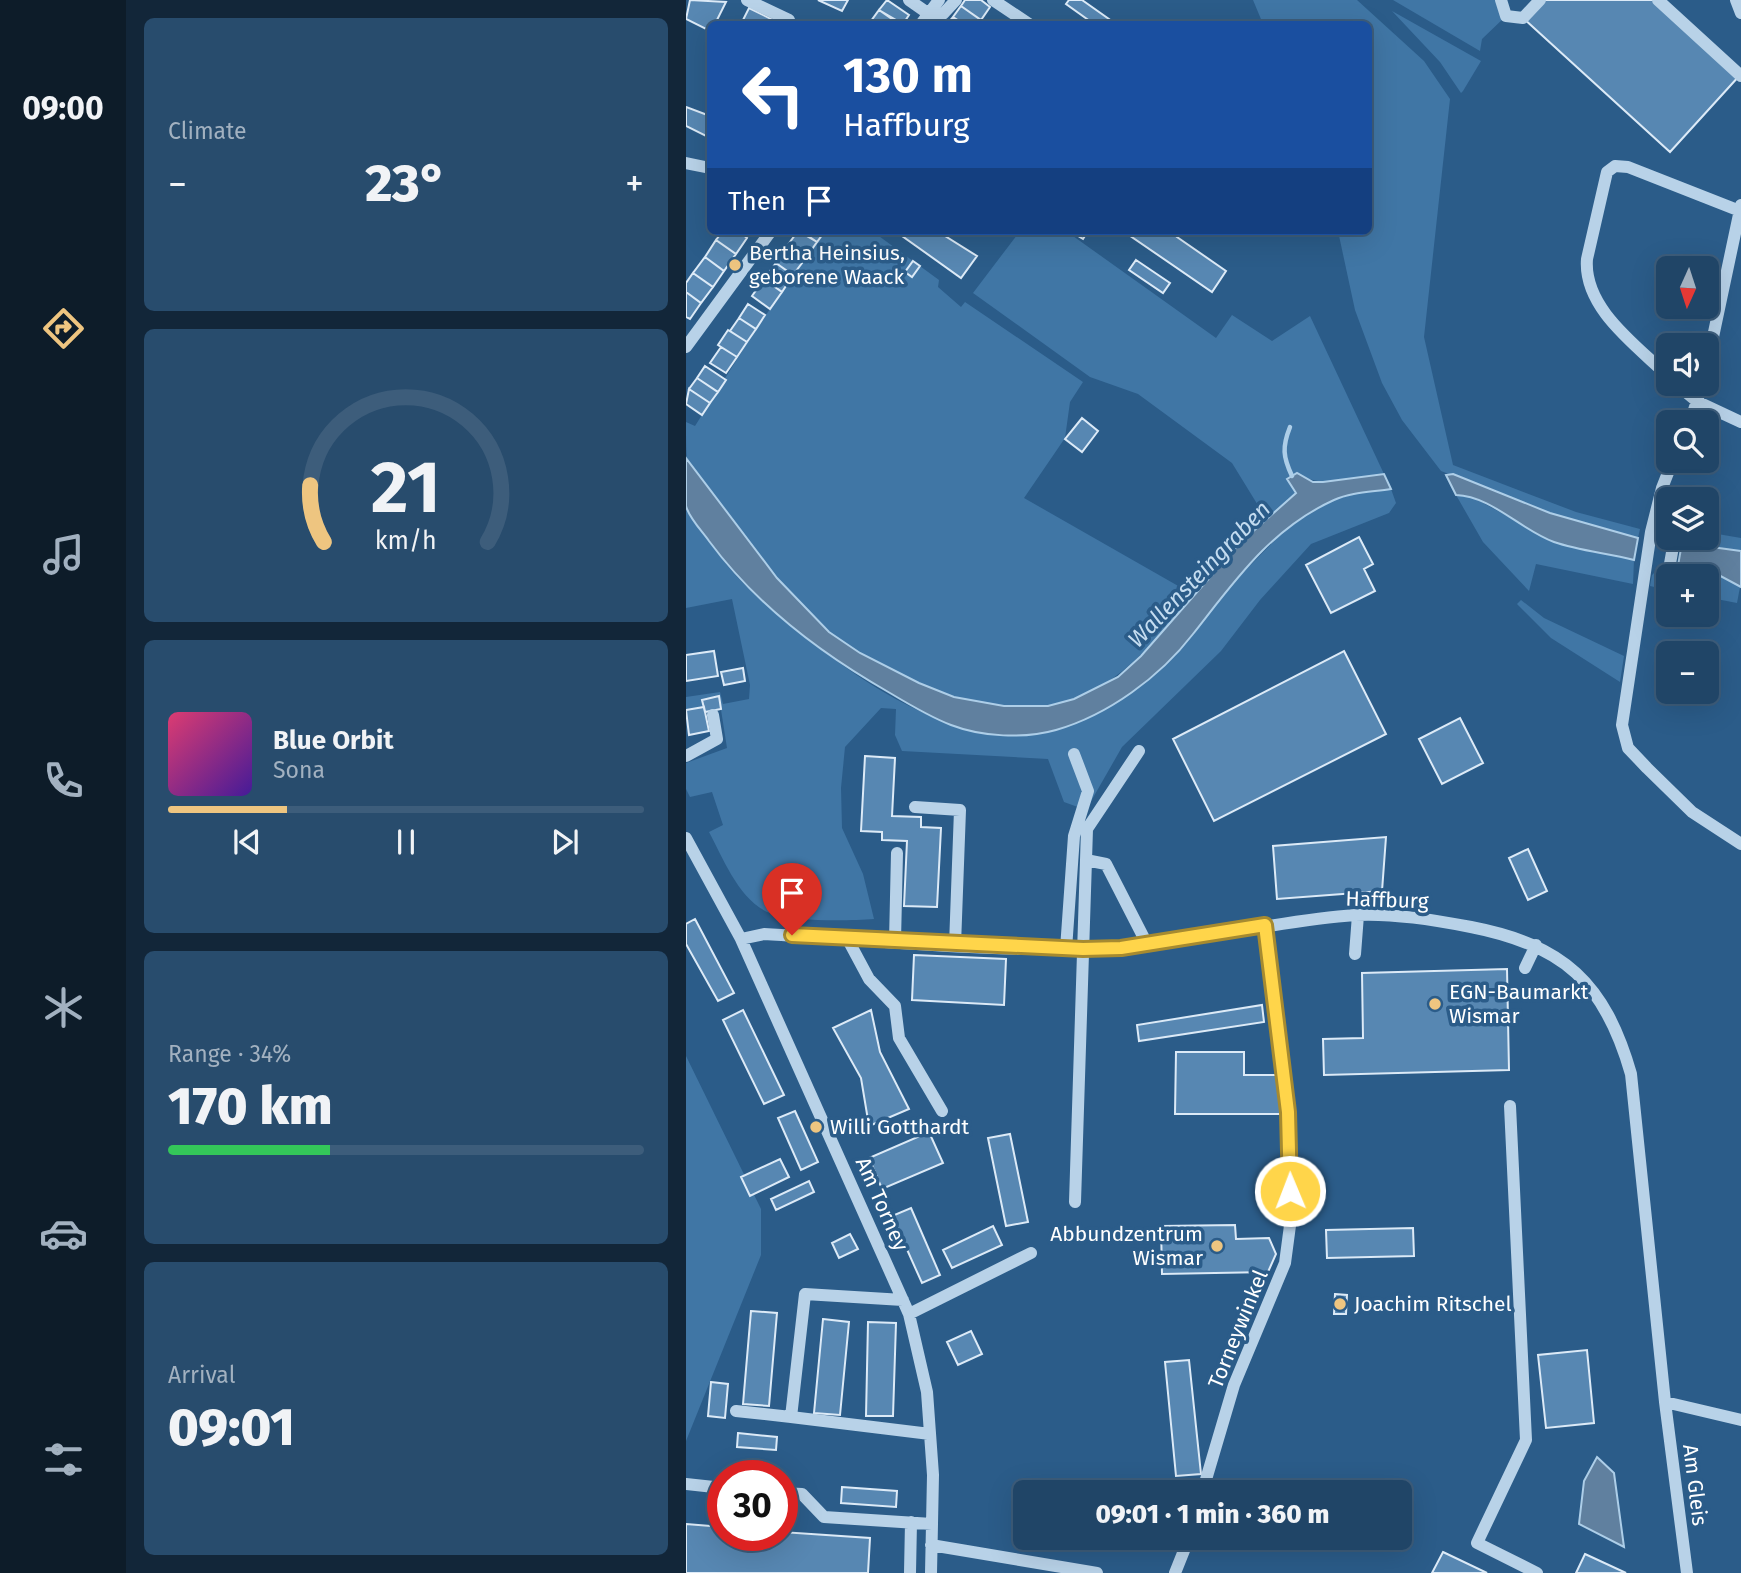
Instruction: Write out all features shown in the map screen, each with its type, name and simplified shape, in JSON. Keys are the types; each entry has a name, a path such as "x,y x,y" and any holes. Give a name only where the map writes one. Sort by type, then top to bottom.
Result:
{"street":[{"path":"747,0 789,20"},
{"path":"909,0 925,19"},
{"path":"925,19 939,0"},
{"path":"925,19 943,14 956,0"},
{"path":"993,0 1025,21"},
{"path":"1500,0 1506,16 1523,18 1540,0"},
{"path":"1658,0 1741,76"},
{"path":"1736,0 1741,13"},
{"path":"686,163 707,167"},
{"path":"1656,364 1603,310 1590,290 1586,273 1606,172 1615,166 1628,167 1740,208 1738,238 1715,333"},
{"path":"686,347 768,235"},
{"path":"1691,396 1698,402 1740,420"},
{"path":"1694,410 1700,396"},
{"path":"1668,473 1651,532 1622,725 1628,748 1692,812 1741,844"},
{"path":"686,756 717,739 713,715"},
{"path":"1075,1202 1087,829 1139,751"},
{"path":"1066,949 1074,836 1088,790 1074,754"},
{"path":"915,807 960,810 955,945"},
{"name":"Am Torney","path":"686,838 741,939 909,1314 927,1392 932,1524 930,1573"},
{"path":"895,941 897,853"},
{"path":"1086,860 1106,864 1147,944"},
{"path":"1355,954 1358,915"},
{"name":"Haffburg","path":"741,939 764,934 1083,949 1147,944 1265,925 1358,915 1433,920 1507,934 1536,945 1564,962 1604,1005 1620,1036 1627,1061 1665,1402"},
{"name":"Torneywinkel","path":"1206,1480 1234,1385 1285,1263 1291,1218 1288,1112 1265,925"},
{"path":"847,938 869,979 895,1006 899,1038 942,1111"},
{"path":"1525,968 1536,945"},
{"path":"1510,1106 1526,1440 1476,1543 1531,1572"},
{"path":"909,1314 1031,1253"},
{"path":"791,1417 805,1294 903,1300"},
{"path":"1665,1402 1741,1420"},
{"name":"Am Gleis","path":"1665,1402 1687,1573"},
{"path":"736,1411 930,1434"},
{"path":"686,1484 707,1486"},
{"path":"798,1494 802,1494 824,1517 932,1524"},
{"path":"910,1573 911,1522"},
{"path":"931,1545 1097,1573"},
{"path":"1175,1573 1184,1550"}],"shaded area":[{"path":"1253,0 1357,0 1424,61 1450,99 1424,337 1453,465 1576,512 1640,529 1638,538 1550,513 1441,471 1402,420 1382,383 1355,310 1339,235 1372,235 1372,21 1262,21"},
{"path":"1393,0 1501,0 1506,16 1482,39 1480,51"},
{"path":"1392,11 1481,61 1461,93 1440,62"},
{"path":"822,235 877,235 939,280 938,287 961,307 965,302 1083,382 1070,402 1065,438 1024,498 1194,595 1147,648 1113,678 1094,690 1050,706 994,706 963,700 933,690 875,663 828,631 801,606 687,459 686,422 695,426 756,329"},
{"path":"1017,235 1072,235 1216,338 1232,315 1272,341 1310,316 1384,474 1323,482 1303,478 1294,487 1296,493 1267,520 1232,463 1138,394 1090,377 973,293"},
{"path":"686,458 777,578 829,632 860,653 919,683 954,697 1004,706 1048,706 1074,699 1118,677 1141,656 1240,543 1296,493 1287,479 1297,473 1313,482 1384,474 1391,489 1341,497 1291,526 1255,558 1180,650 1132,692 1095,715 1056,730 1030,735 1003,735 963,729 920,710 839,662 769,607 728,565 690,515 686,506"},
{"path":"1453,474 1550,513 1638,538 1634,560 1574,548 1542,537 1494,507 1456,495 1446,475"},
{"path":"1391,489 1396,503 1389,513 1311,544 1260,600 1221,651 1122,747 1086,810 1064,802 1048,759 902,751 895,735 896,709 881,708 845,747 841,788 842,828 863,874 874,919 793,918 770,913 759,907 741,889 709,832 723,825 712,792 690,797 686,789 686,763 727,748 719,697 702,700 703,707 686,710 686,697 720,692 723,704 749,699 750,685 732,599 686,608 686,506 717,553 745,585 845,667 914,708 951,723 987,732 1024,734 1065,726 1193,635 1219,597 1287,528 1333,500 1358,493"},
{"path":"1456,495 1472,497 1555,542 1634,560 1633,584 1536,564 1529,591 1483,542"},
{"path":"1719,534 1741,538 1741,551 1719,548"},
{"path":"1719,548 1741,551 1741,587 1719,575 1719,564 1678,564 1681,550"},
{"path":"1656,572 1656,587 1650,586 1652,575"},
{"path":"1719,575 1740,587 1737,603 1719,600"},
{"path":"1521,600 1544,618 1624,656 1620,682 1551,638 1517,604"},
{"path":"686,1056 761,1209 761,1255 686,1441"},
{"path":"1597,1457 1614,1473 1624,1547 1579,1524 1584,1481"}],"building":[{"path":"690,0 726,2 716,21 707,21 707,30 686,19"},
{"path":"818,0 848,0 842,11"},
{"path":"887,0 909,15 905,21 898,21 879,10"},
{"path":"965,0 981,0 990,7 981,20 961,6"},
{"path":"1069,0 1082,0 1112,21 1090,21 1066,4"},
{"path":"1540,0 1658,0 1740,75 1670,152 1523,18"},
{"path":"961,6 981,20 959,21 953,17"},
{"path":"749,8 775,21 742,21"},
{"path":"879,10 895,21 871,21"},
{"path":"686,107 707,115 707,136 686,126"},
{"path":"720,235 743,235 747,238 736,254 716,240"},
{"path":"795,235 805,235 817,242 805,259 787,246"},
{"path":"807,235 822,235 817,242"},
{"path":"901,235 943,235 977,256 961,278"},
{"path":"1129,235 1178,235 1177,237 1226,271 1212,292"},
{"path":"716,240 736,254 724,271 705,257"},
{"path":"787,246 805,259 793,275 776,263"},
{"path":"705,257 724,271 713,287 693,273"},
{"path":"1136,260 1170,283 1163,293 1129,270"},
{"path":"913,261 920,266 912,277 905,272"},
{"path":"776,263 793,275 782,292 764,279"},
{"path":"693,273 713,287 701,303 686,292 686,283"},
{"path":"764,279 782,292 770,309 752,296"},
{"path":"686,292 701,303 690,319 686,317"},
{"path":"748,304 765,315 756,329 739,318"},
{"path":"739,318 756,329 747,342 730,331"},
{"path":"728,330 747,342 737,357 718,345"},
{"path":"721,347 737,357 726,373 710,363"},
{"path":"705,366 726,380 718,392 697,378"},
{"path":"697,378 718,392 710,403 689,389"},
{"path":"689,389 710,403 702,415 686,404"},
{"path":"1082,418 1098,431 1082,452 1065,439"},
{"path":"1359,537 1373,564 1364,569 1375,591 1331,613 1306,565"},
{"path":"714,651 718,676 686,681 686,655"},
{"path":"1344,651 1386,734 1214,821 1173,739"},
{"path":"743,668 745,681 724,685 721,672"},
{"path":"719,696 721,709 705,712 702,700"},
{"path":"704,707 709,731 689,735 686,710"},
{"path":"1460,718 1483,763 1442,784 1419,739"},
{"path":"865,756 895,758 892,816 921,817 921,827 941,828 937,907 904,906 907,841 882,840 882,832 861,831"},
{"path":"1386,837 1382,891 1277,899 1273,846"},
{"path":"1528,849 1547,891 1528,900 1509,858"},
{"path":"695,919 734,993 718,1001 686,944 686,924"},
{"path":"914,955 1006,959 1004,1005 912,1000"},
{"name":"EGN-Baumarkt Wismar","path":"1507,969 1509,1070 1324,1075 1323,1039 1363,1038 1362,973"},
{"path":"1262,1005 1264,1022 1139,1041 1137,1025"},
{"path":"743,1010 784,1095 764,1104 723,1020"},
{"path":"871,1010 880,1052 909,1109 869,1126 861,1078 833,1028"},
{"path":"1176,1052 1244,1052 1244,1075 1280,1075 1280,1114 1175,1114"},
{"path":"795,1111 818,1162 801,1170 778,1118"},
{"path":"929,1132 943,1163 882,1189 869,1158"},
{"path":"1010,1134 1028,1222 1006,1226 988,1138"},
{"path":"780,1159 789,1177 750,1196 741,1177"},
{"path":"809,1181 814,1192 776,1210 771,1199"},
{"path":"911,1208 940,1275 922,1283 892,1216"},
{"name":"Abbundzentrum Wismar","path":"1235,1225 1236,1239 1269,1238 1276,1254 1268,1272 1162,1274 1161,1226"},
{"path":"993,1226 1002,1245 952,1268 943,1250"},
{"path":"1413,1228 1414,1256 1327,1258 1326,1230"},
{"path":"850,1234 858,1249 839,1258 832,1243"},
{"name":"Joachim Ritschel","path":"1335,1294 1347,1295 1346,1314 1334,1314"},
{"path":"751,1311 777,1313 769,1406 743,1404"},
{"path":"823,1319 849,1322 840,1415 814,1413"},
{"path":"868,1322 896,1323 893,1416 866,1416"},
{"path":"971,1331 982,1354 958,1365 947,1342"},
{"path":"1587,1350 1594,1423 1546,1428 1538,1355"},
{"path":"1189,1360 1201,1474 1176,1476 1165,1362"},
{"path":"711,1382 728,1384 725,1418 708,1416"},
{"path":"738,1433 777,1437 776,1450 737,1447"},
{"path":"842,1487 897,1491 896,1507 841,1503"},
{"path":"686,1524 707,1526 707,1551 798,1551 798,1533 870,1538 868,1573 686,1573"},
{"path":"1443,1552 1487,1573 1432,1573"},
{"path":"1585,1554 1626,1573 1576,1573"}],"waterway":[{"path":"1290,427 1285,452 1292,476"}],"place":[{"name":"Bertha Heinsius, geborene Waack","path":"735,265"},
{"name":"EGN-Baumarkt Wismar","path":"1435,1004"},
{"name":"Willi Gotthardt","path":"816,1127"},
{"name":"Abbundzentrum Wismar","path":"1217,1246"},
{"name":"Joachim Ritschel","path":"1340,1304"}],"route":[{"path":"792,935 955,945 1083,949 1121,948 1265,925 1288,1112 1290,1191"}],"water label":[{"name":"Wallensteingraben","path":"1199,574"}]}
